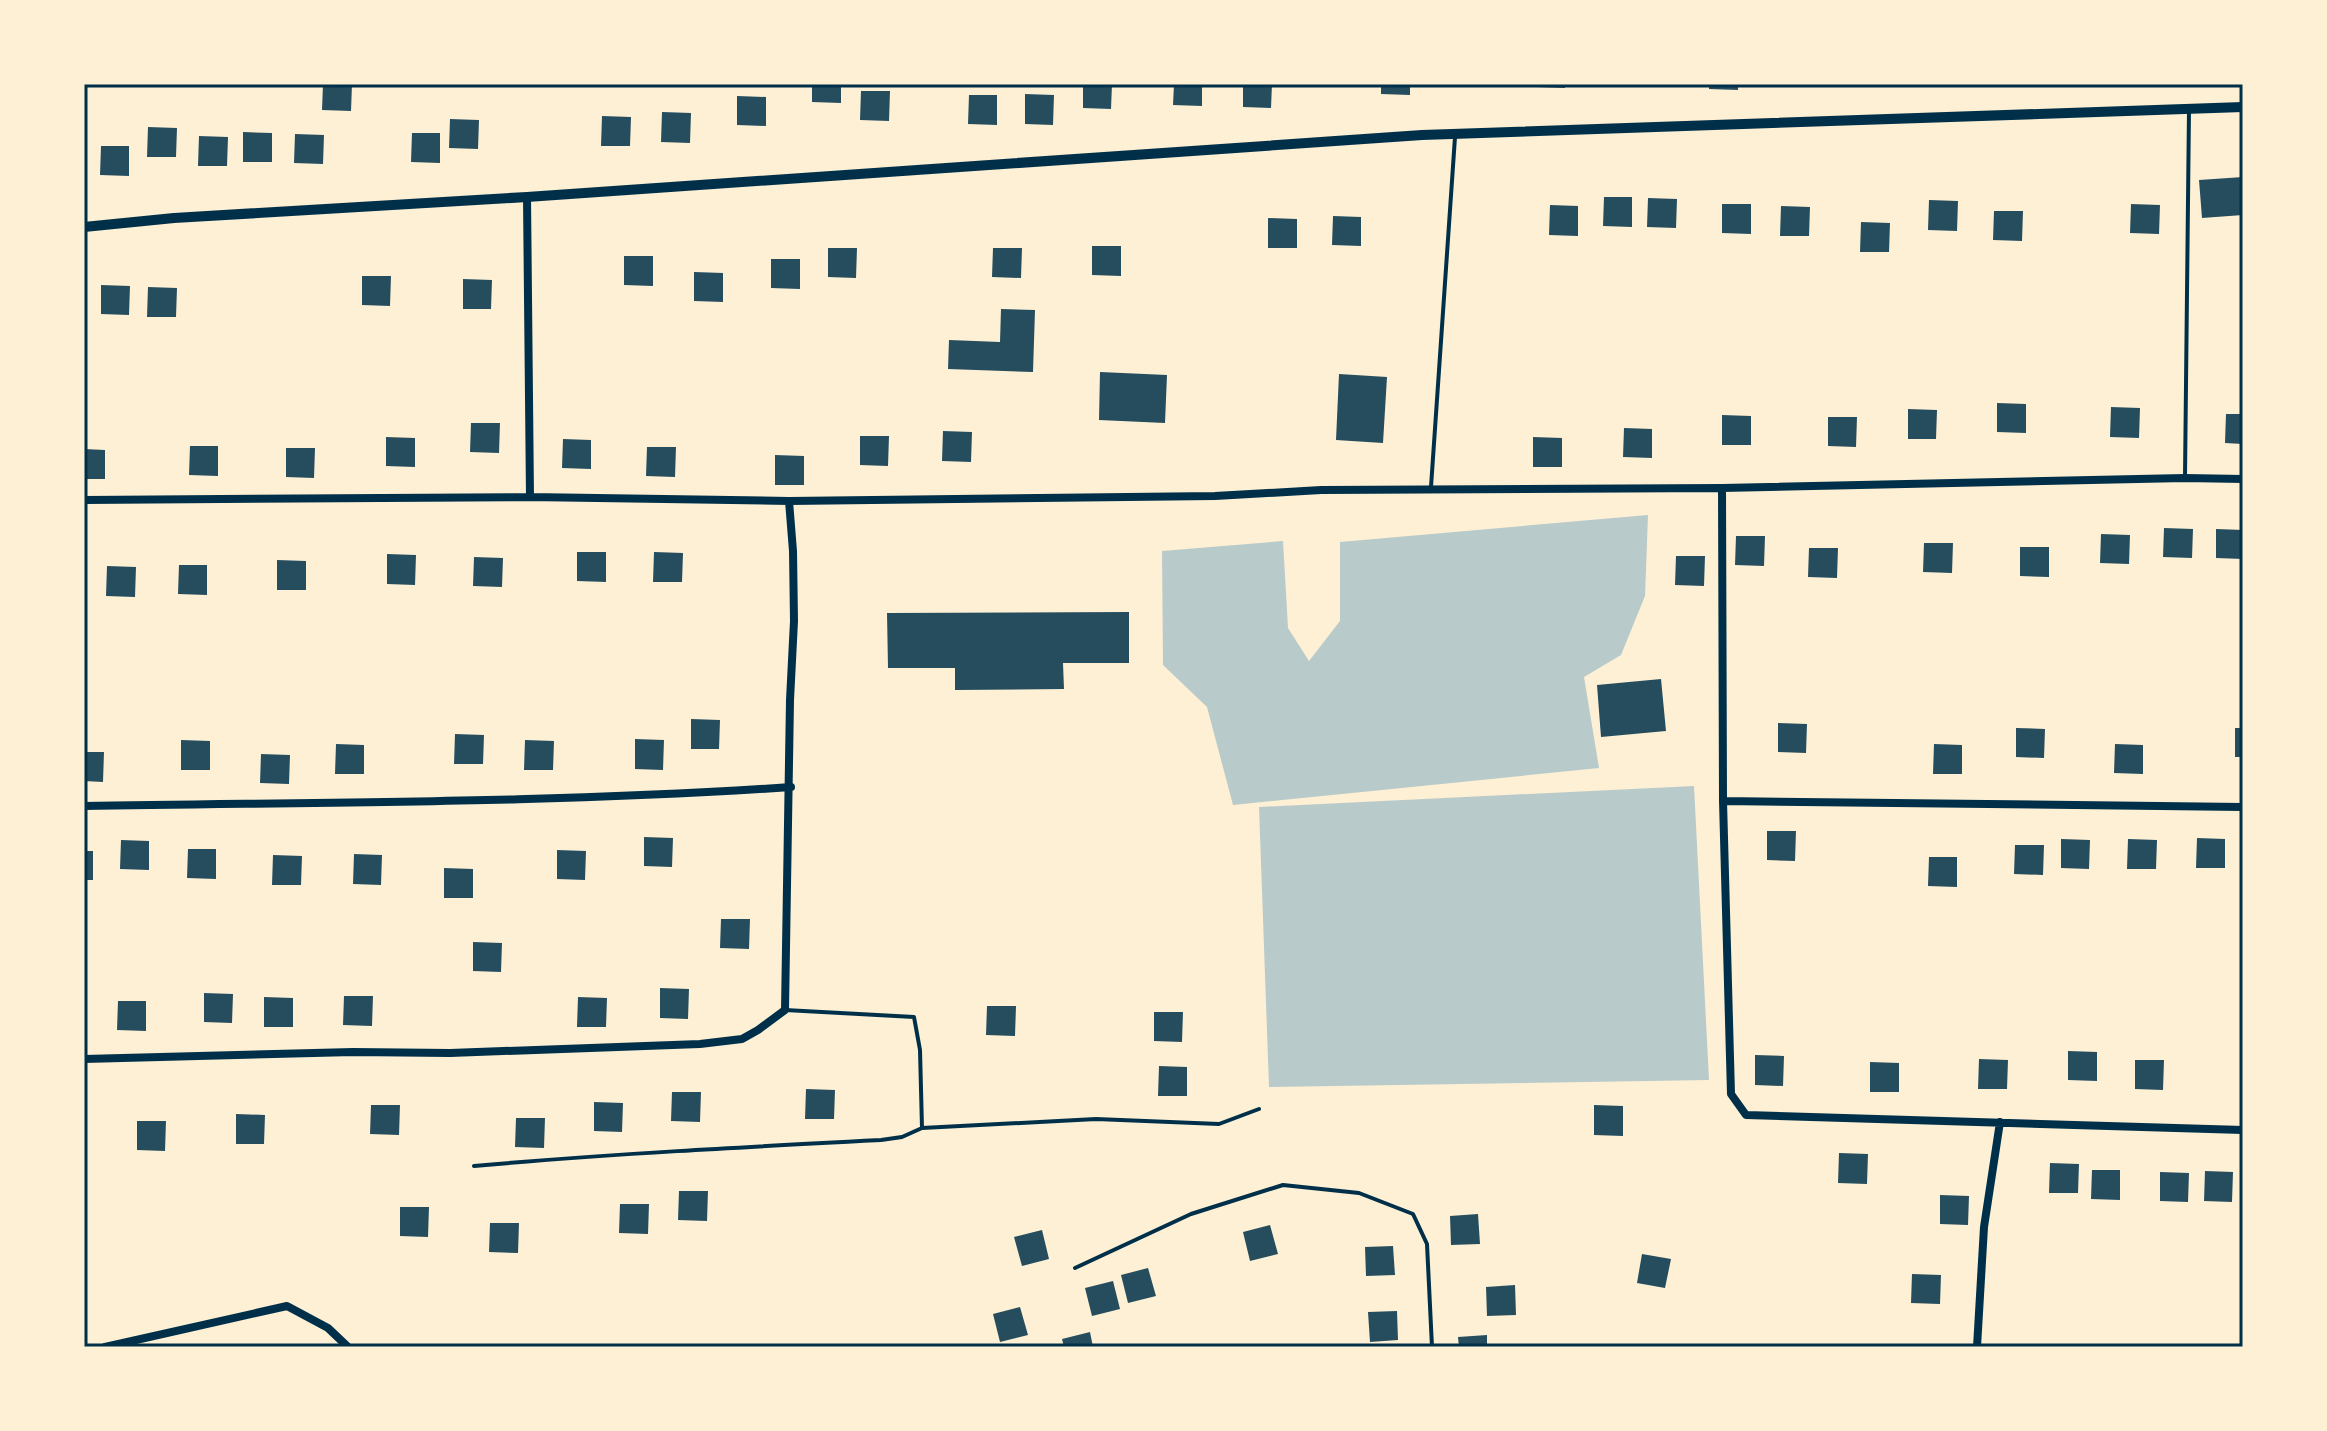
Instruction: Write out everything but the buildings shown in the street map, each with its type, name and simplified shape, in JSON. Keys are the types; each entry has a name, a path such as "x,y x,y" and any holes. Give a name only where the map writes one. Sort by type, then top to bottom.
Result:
{"street":[{"path":"84,227 174,218 1455,134 2243,107"},
{"path":"527,197 530,497"},
{"path":"84,500 530,497 789,501 1215,496 1321,490 1722,488 2243,479"},
{"path":"1722,488 1723,801 1731,1094 1746,1115 2243,1130"},
{"path":"84,1059 353,1052 450,1053 700,1044 742,1039 785,1010 794,621 789,501"},
{"path":"84,806 680,795 791,787"},
{"path":"1723,801 2243,807"},
{"path":"1977,1347 1984,1227 2000,1122"},
{"path":"105,1347 287,1306 328,1328 348,1347"}],"lane":[{"path":"2185,478 2189,109"},
{"path":"1431,490 1455,134"},
{"path":"785,1010 914,1017 920,1050 922,1128"},
{"path":"474,1166 638,1152 707,1151 881,1140 902,1137 922,1128 1096,1119 1219,1124 1259,1109"},
{"path":"1075,1268 1191,1214 1283,1185 1359,1193 1413,1214 1427,1244 1432,1347"}],"shaded area":[{"path":"1648,515 1645,596 1621,655 1584,677 1599,768 1233,805 1207,707 1163,665 1162,551 1283,541 1288,628 1309,661 1340,621 1340,542"},
{"path":"1694,786 1709,1080 1269,1087 1259,807"}]}
